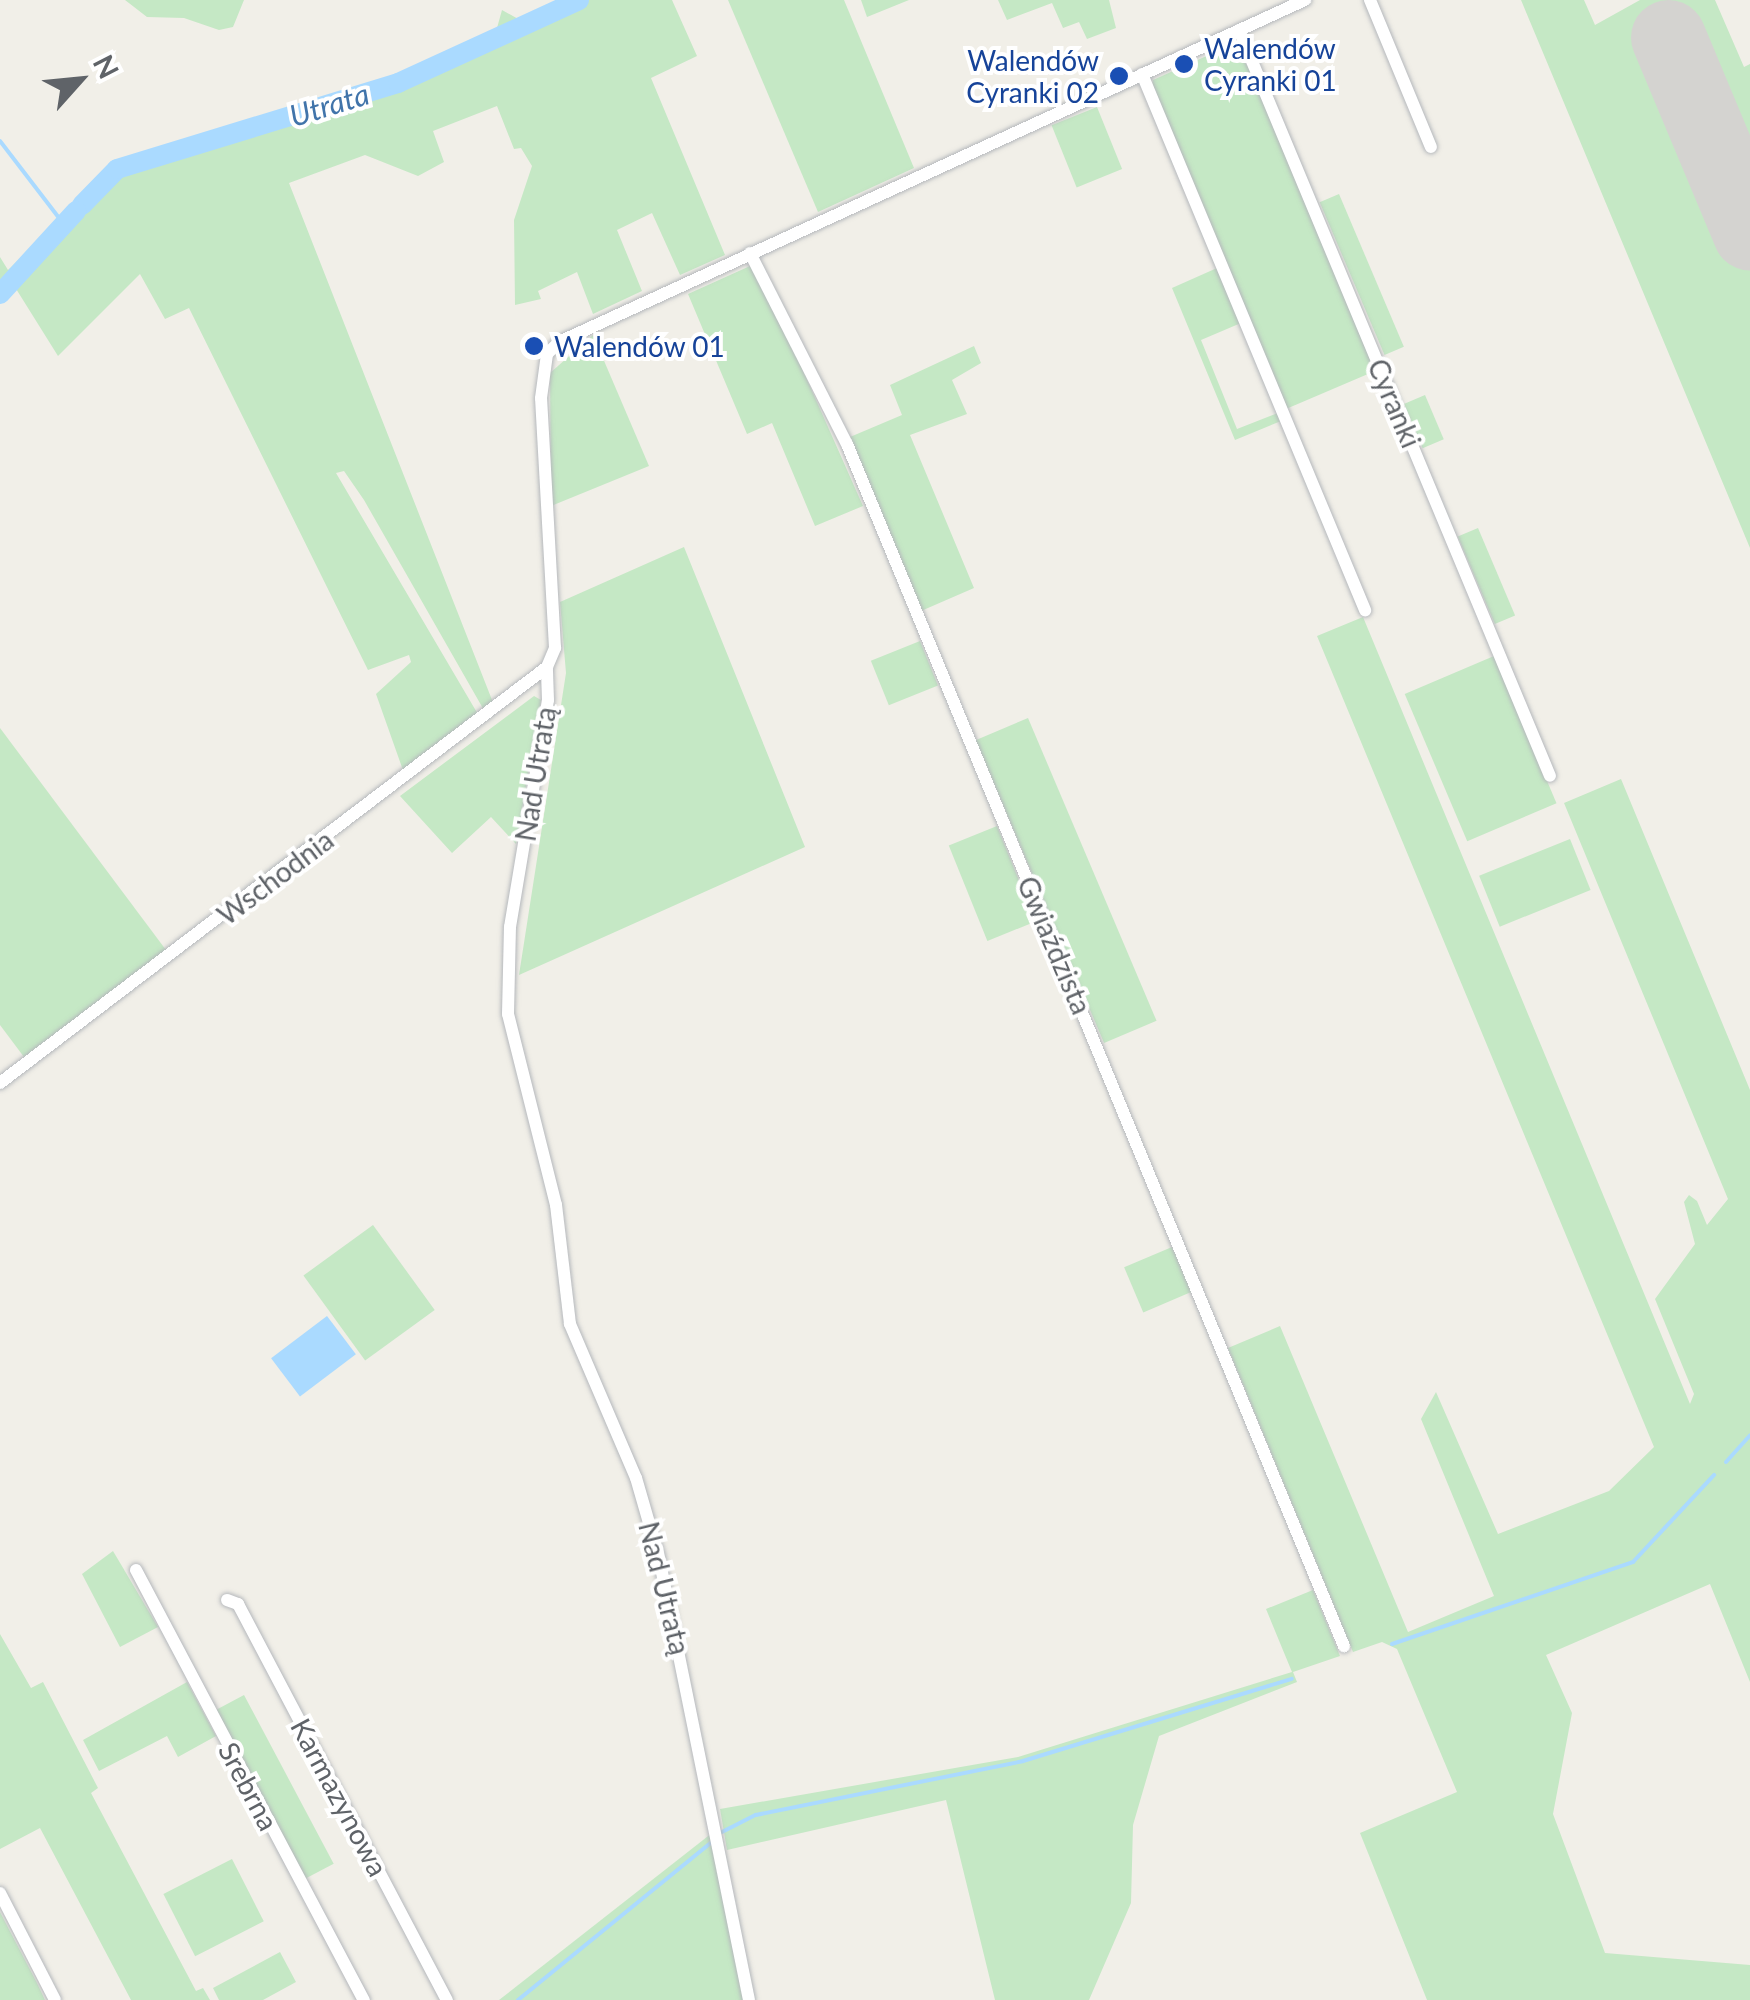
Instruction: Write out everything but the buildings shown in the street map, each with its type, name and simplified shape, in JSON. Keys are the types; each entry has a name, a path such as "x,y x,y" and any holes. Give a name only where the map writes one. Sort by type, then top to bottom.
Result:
{"street":[{"name":"Nad Utratą","path":"749,2000 658,1554 636,1478 570,1324 556,1206 508,1014 510,927 548,700 547,667 555,648 540,398 547,354 559,342 750,252 1305,0"},
{"path":"1370,0 1431,147"},
{"name":"Cyranki","path":"1239,30 1550,776"},
{"path":"1142,74 1365,610"},
{"name":"Gwiaździsta","path":"750,252 847,444 1344,1646"},
{"name":"Wschodnia","path":"0,1084 547,667"},
{"name":"Srebrna","path":"136,1570 364,2000"},
{"name":"Karmazynowa","path":"227,1600 238,1604 447,2000"},
{"path":"0,1894 55,2000"}],"green space":[{"path":"125,0 244,0 233,27 219,30 184,18 147,17"},
{"path":"564,0 672,0 697,56 651,78 725,255 680,275 652,213 617,230 642,291 593,314 577,272 538,291 541,299 515,305 514,220 532,166 521,148 514,149 497,106 433,131 444,162 418,176 365,155 289,183 494,705 485,712 364,500 344,471 336,473 479,716 404,773 376,694 411,662 409,655 368,670 189,308 165,319 140,274 58,356 13,284 0,299 0,257 8,270 116,166 395,77 476,42 497,28 502,10 520,20"},
{"path":"728,0 844,0 914,168 818,212"},
{"path":"861,0 909,0 867,17"},
{"path":"998,0 1109,0 1116,28 1087,39 1079,22 1063,28 1052,3 1007,20"},
{"path":"1521,0 1584,0 1595,25 1640,0 1715,0 1744,67 1750,64 1750,548"},
{"path":"1231,45 1249,68 1375,371 1286,409 1152,87 1153,80"},
{"path":"1097,107 1122,169 1077,187 1052,125"},
{"path":"1339,194 1404,347 1385,355 1320,202"},
{"path":"750,266 766,287 863,506 815,526 772,423 747,434 688,294"},
{"path":"1217,268 1241,323 1201,340 1237,429 1278,413 1281,421 1235,440 1172,288"},
{"path":"593,335 649,466 551,506 550,373"},
{"path":"974,346 981,363 952,380 967,414 910,435 974,588 921,611 850,437 902,415 890,385"},
{"path":"1425,395 1444,439 1423,448 1404,404"},
{"path":"1478,528 1515,615 1495,624 1458,537"},
{"path":"684,547 805,847 519,975 566,673 560,602"},
{"path":"1363,617 1690,1404 1694,1394 1655,1299 1695,1244 1684,1202 1689,1195 1697,1201 1707,1225 1728,1199 1564,803 1621,779 1750,1090 1750,1682 1710,1584 1546,1655 1572,1713 1553,1814 1605,1953 1750,1965 1750,2000 1427,2000 1360,1833 1457,1792 1397,1649 1382,1642 1353,1652 1228,1348 1280,1326 1408,1632 1494,1596 1421,1419 1436,1392 1498,1534 1609,1491 1654,1447 1317,636"},
{"path":"920,641 938,686 889,705 871,661"},
{"path":"1494,656 1557,803 1467,841 1405,694"},
{"path":"534,696 541,700 516,844 491,817 452,853 400,796"},
{"path":"1028,718 1157,1021 1104,1043 976,740"},
{"path":"0,728 166,950 24,1057 0,1025"},
{"path":"997,826 1036,921 987,941 949,845"},
{"path":"1570,839 1591,890 1500,927 1479,876"},
{"path":"373,1225 435,1310 365,1360 303,1276"},
{"path":"1172,1247 1191,1292 1143,1312 1124,1267"},
{"path":"113,1551 158,1627 120,1647 82,1574"},
{"path":"1313,1590 1340,1656 1293,1672 1297,1682 1159,1736 1133,1825 1131,1903 1089,2000 995,2000 946,1800 727,1850 720,1809 1018,1757 1292,1672 1266,1609"},
{"path":"0,1634 31,1688 43,1682 98,1788 91,1793 196,1991 203,1988 210,2000 131,2000 40,1828 0,1849"},
{"path":"187,1682 216,1736 178,1757 167,1736 99,1771 83,1740"},
{"path":"244,1695 334,1864 303,1880 213,1711"},
{"path":"712,1833 744,2000 499,2000"},
{"path":"232,1859 264,1921 195,1956 163,1894"},
{"path":"0,1912 37,1983 45,2000 0,2000"},
{"path":"280,1952 296,1982 263,2000 219,2000 213,1988"}],"water":[{"path":"327,1316 356,1354 300,1396 271,1358"}],"waterway":[{"name":"Utrata","path":"82,205 117,169 398,83 579,0"},
{"path":"0,141 63,223"},
{"name":"Utrata","path":"0,294 76,211"},
{"path":"1726,1462 1750,1435"},
{"path":"1392,1644 1633,1562 1714,1475"},
{"path":"722,1832 756,1815 1023,1761 1292,1679"},
{"path":"518,2000 712,1842"}],"runway":[{"path":"1668,37 1750,233"}],"place":[{"name":"Walendów Cyranki 01","path":"1184,64"},
{"name":"Walendów Cyranki 02","path":"1119,76"},
{"name":"Walendów 01","path":"534,346"}]}
